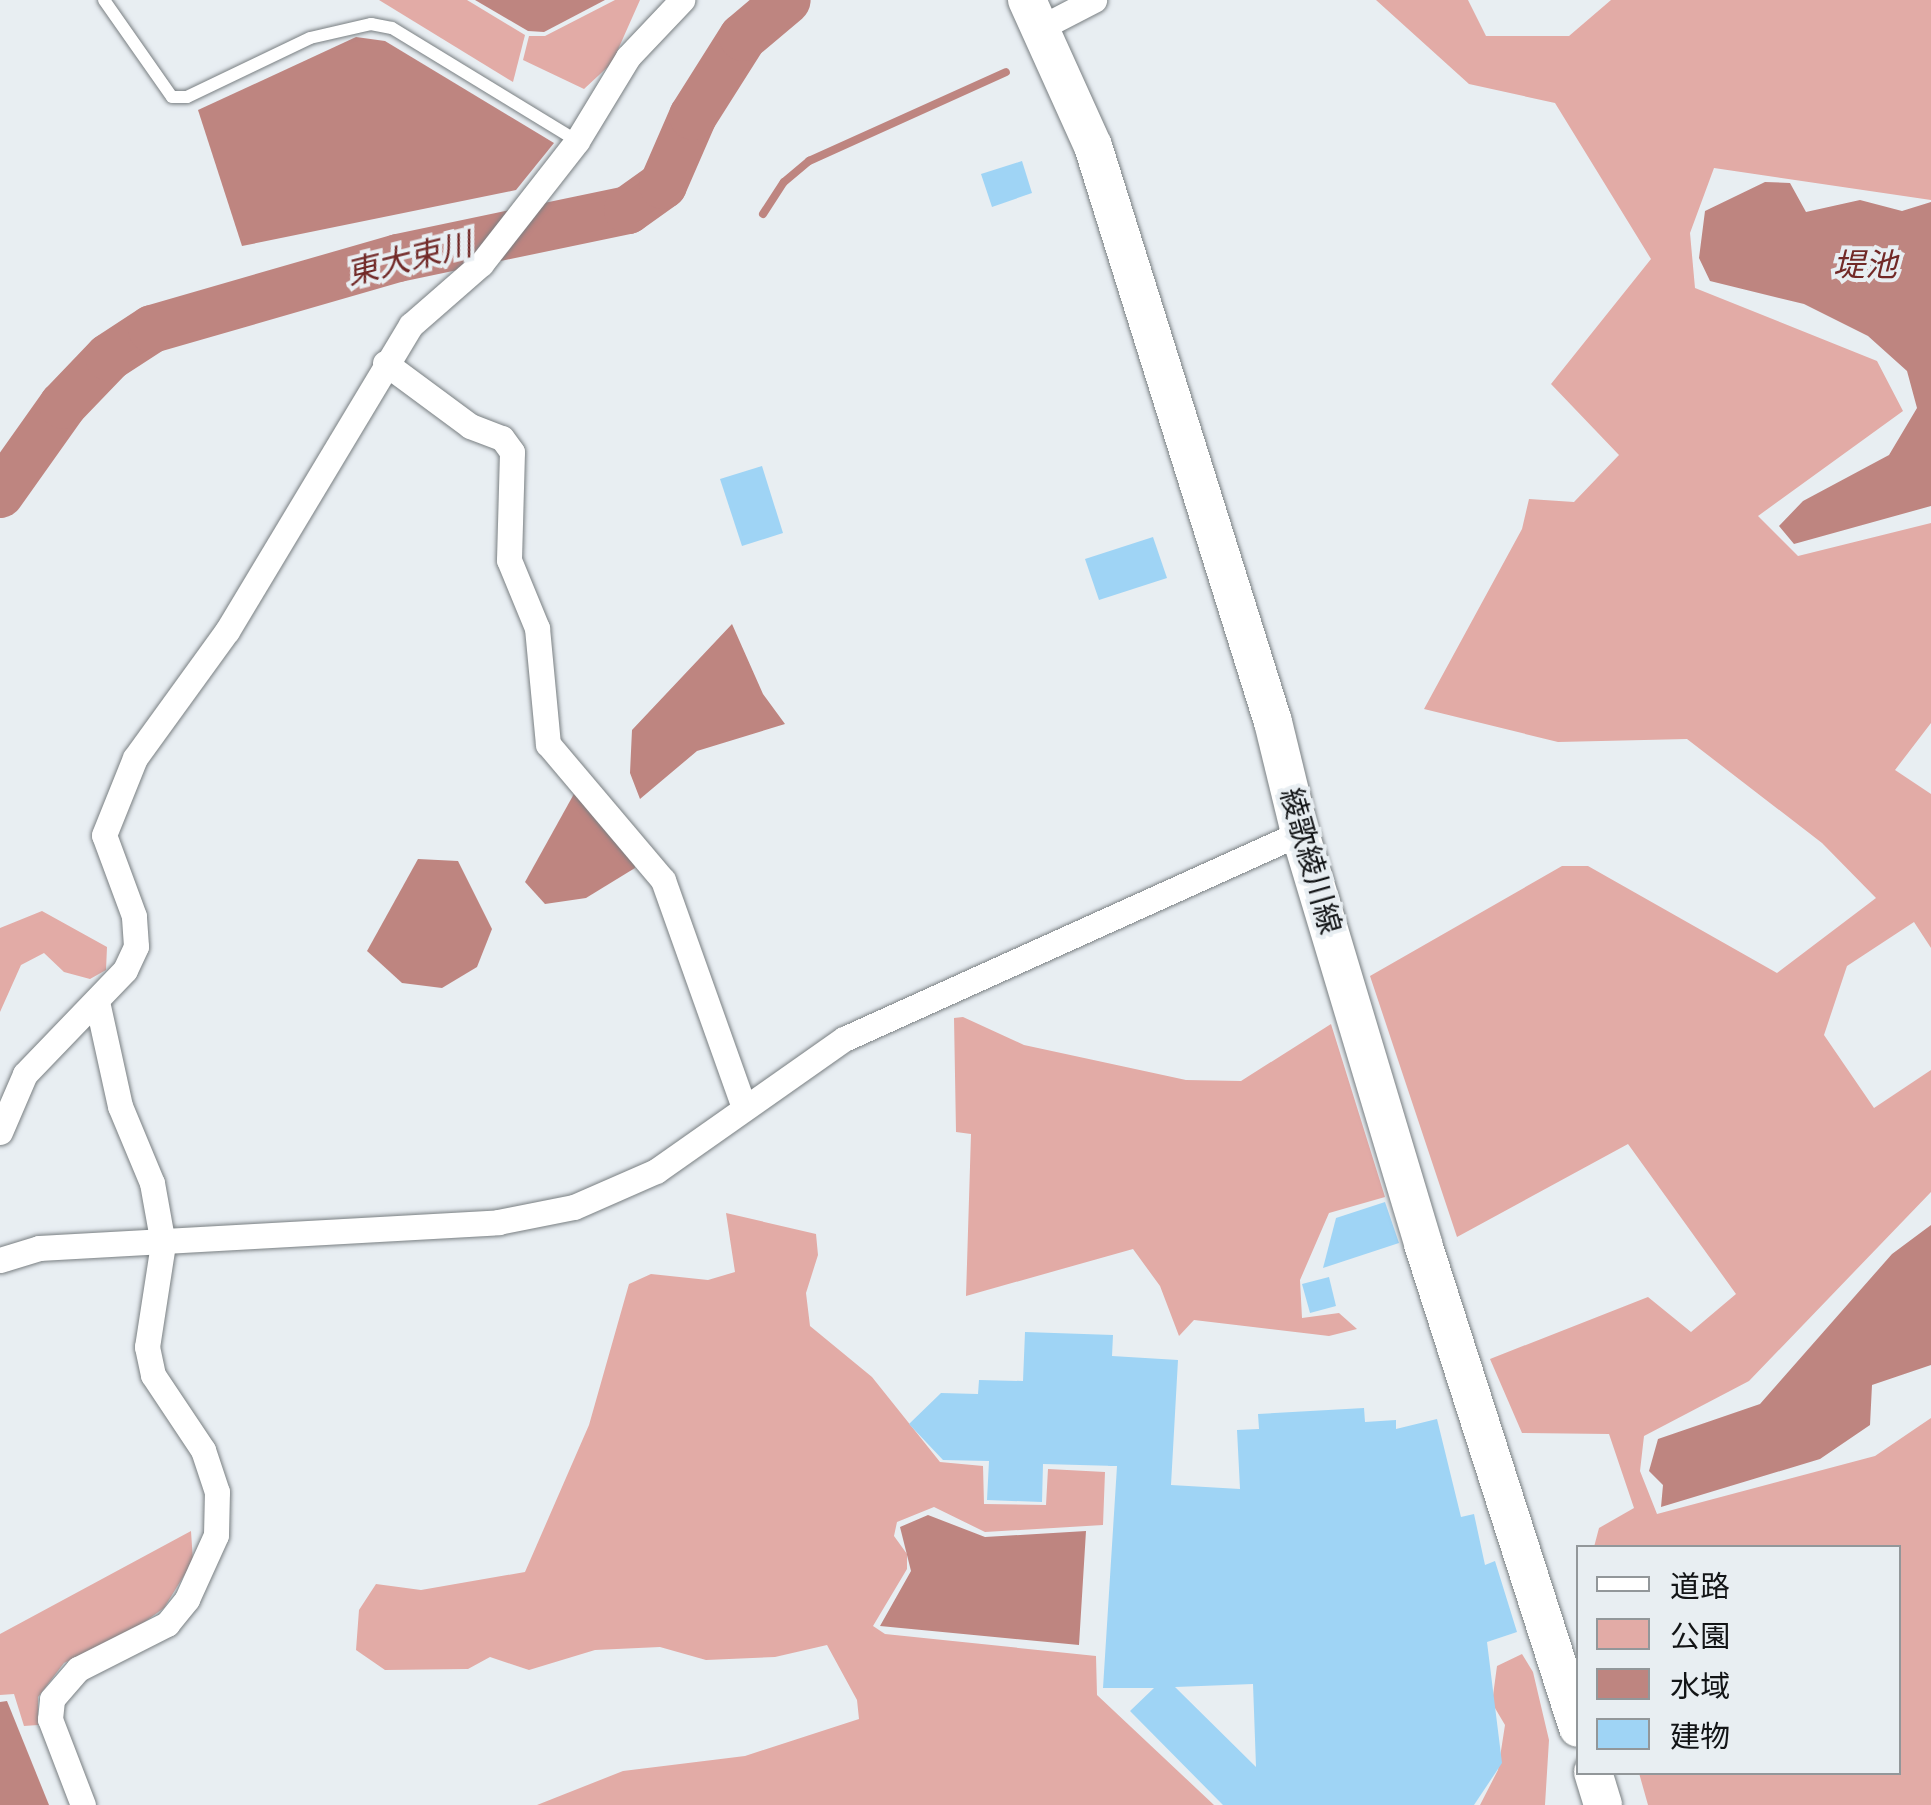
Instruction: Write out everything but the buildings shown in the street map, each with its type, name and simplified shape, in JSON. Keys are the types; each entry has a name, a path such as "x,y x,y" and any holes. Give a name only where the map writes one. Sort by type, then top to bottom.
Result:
{"main road":[{"name":"綾歌綾川線","path":"1034,14 1093,146 1274,722 1300,832 1576,1722"},
{"path":"1594,1775 1604,1805"}],"street":[{"path":"0,1132 24,1074 126,970 136,946 134,916 104,835 112,807 135,758 227,632 410,325 489,254 578,141 628,57 682,0"},
{"path":"1034,14 1094,0"},
{"path":"385,363 470,426 502,438 512,452 509,560 537,628 548,744 664,880 744,1108"},
{"path":"0,1260 39,1248 163,1244 536,1218 656,1171 844,1038 1300,832"},
{"path":"83,1805 50,1719 52,1699 78,1669 167,1624 188,1599 216,1535 217,1492 203,1450 153,1375 147,1348 163,1244 152,1183 120,1106 97,1001"}],"lane":[{"path":"104,0 172,97 188,98 310,38 371,24 392,28 578,141"}],"green space":[{"path":"379,0 467,0 525,35 513,82"},
{"path":"615,0 640,0 612,63 584,89 523,60 529,36 545,36"},
{"path":"1376,0 1468,0 1486,36 1569,36 1611,0 1931,0 1931,200 1714,168 1690,233 1695,288 1877,361 1903,411 1758,516 1798,556 1931,523 1931,723 1895,770 1931,794 1931,948 1914,922 1847,966 1824,1035 1874,1108 1931,1070 1931,1192 1749,1381 1644,1436 1640,1471 1657,1514 1875,1456 1931,1418 1931,1805 1648,1805 1640,1775 1901,1775 1901,1545 1595,1545 1599,1528 1634,1508 1609,1434 1522,1433 1490,1359 1648,1297 1691,1332 1736,1294 1628,1144 1457,1237 1370,976 1562,866 1588,866 1777,973 1876,898 1822,843 1687,739 1558,742 1424,709 1522,529 1529,499 1574,502 1619,455 1551,384 1651,259 1555,103 1469,84"},
{"path":"42,911 107,947 106,970 90,979 64,972 44,953 21,965 0,1012 0,928"},
{"path":"963,1017 1024,1045 1186,1080 1241,1081 1331,1024 1385,1197 1329,1213 1300,1280 1302,1318 1339,1313 1357,1329 1329,1336 1194,1320 1179,1336 1160,1286 1133,1249 966,1296 971,1134 956,1132 954,1018"},
{"path":"726,1213 816,1234 818,1255 806,1293 810,1326 872,1377 940,1462 983,1466 984,1504 1046,1505 1048,1469 1105,1472 1103,1525 985,1532 934,1507 897,1522 894,1536 907,1554 907,1569 873,1626 885,1634 1096,1656 1097,1695 1214,1805 537,1805 623,1771 745,1756 859,1719 857,1700 827,1645 775,1657 706,1660 660,1647 595,1650 529,1670 490,1657 468,1669 385,1670 356,1650 359,1610 376,1584 421,1590 525,1572 589,1425 629,1284 651,1274 708,1280 735,1272"},
{"path":"191,1531 193,1561 164,1608 129,1633 64,1663 38,1697 38,1725 24,1726 14,1694 0,1695 0,1634"},
{"path":"1522,1654 1533,1672 1549,1740 1545,1805 1480,1805 1498,1770 1505,1725 1492,1703 1497,1666"}],"water":[{"path":"475,0 605,0 544,32 528,31"},
{"path":"356,37 385,41 554,143 516,190 242,246 198,110"},
{"name":"堤池","path":"1765,182 1790,183 1806,212 1860,200 1902,211 1931,202 1931,506 1794,544 1779,526 1803,501 1889,455 1917,408 1907,371 1868,336 1804,304 1710,281 1699,258 1705,211"},
{"path":"732,624 763,694 785,724 697,751 640,799 630,773 632,730"},
{"path":"575,792 633,850 635,868 586,898 545,904 525,882"},
{"path":"418,859 458,861 492,929 477,967 442,988 402,983 367,951"},
{"path":"1931,1225 1931,1365 1872,1385 1870,1425 1820,1459 1661,1507 1663,1485 1649,1471 1658,1439 1760,1404 1892,1254"},
{"path":"928,1515 985,1537 1086,1531 1079,1645 880,1626 911,1571 900,1527"},
{"path":"7,1701 49,1805 0,1805 0,1702"}],"waterway":[{"name":"東大束川","path":"0,494 63,405 109,357 152,329 398,258 628,210 663,185 693,116 743,37 787,0"},
{"path":"763,214 784,182 809,161 1006,72"}]}
